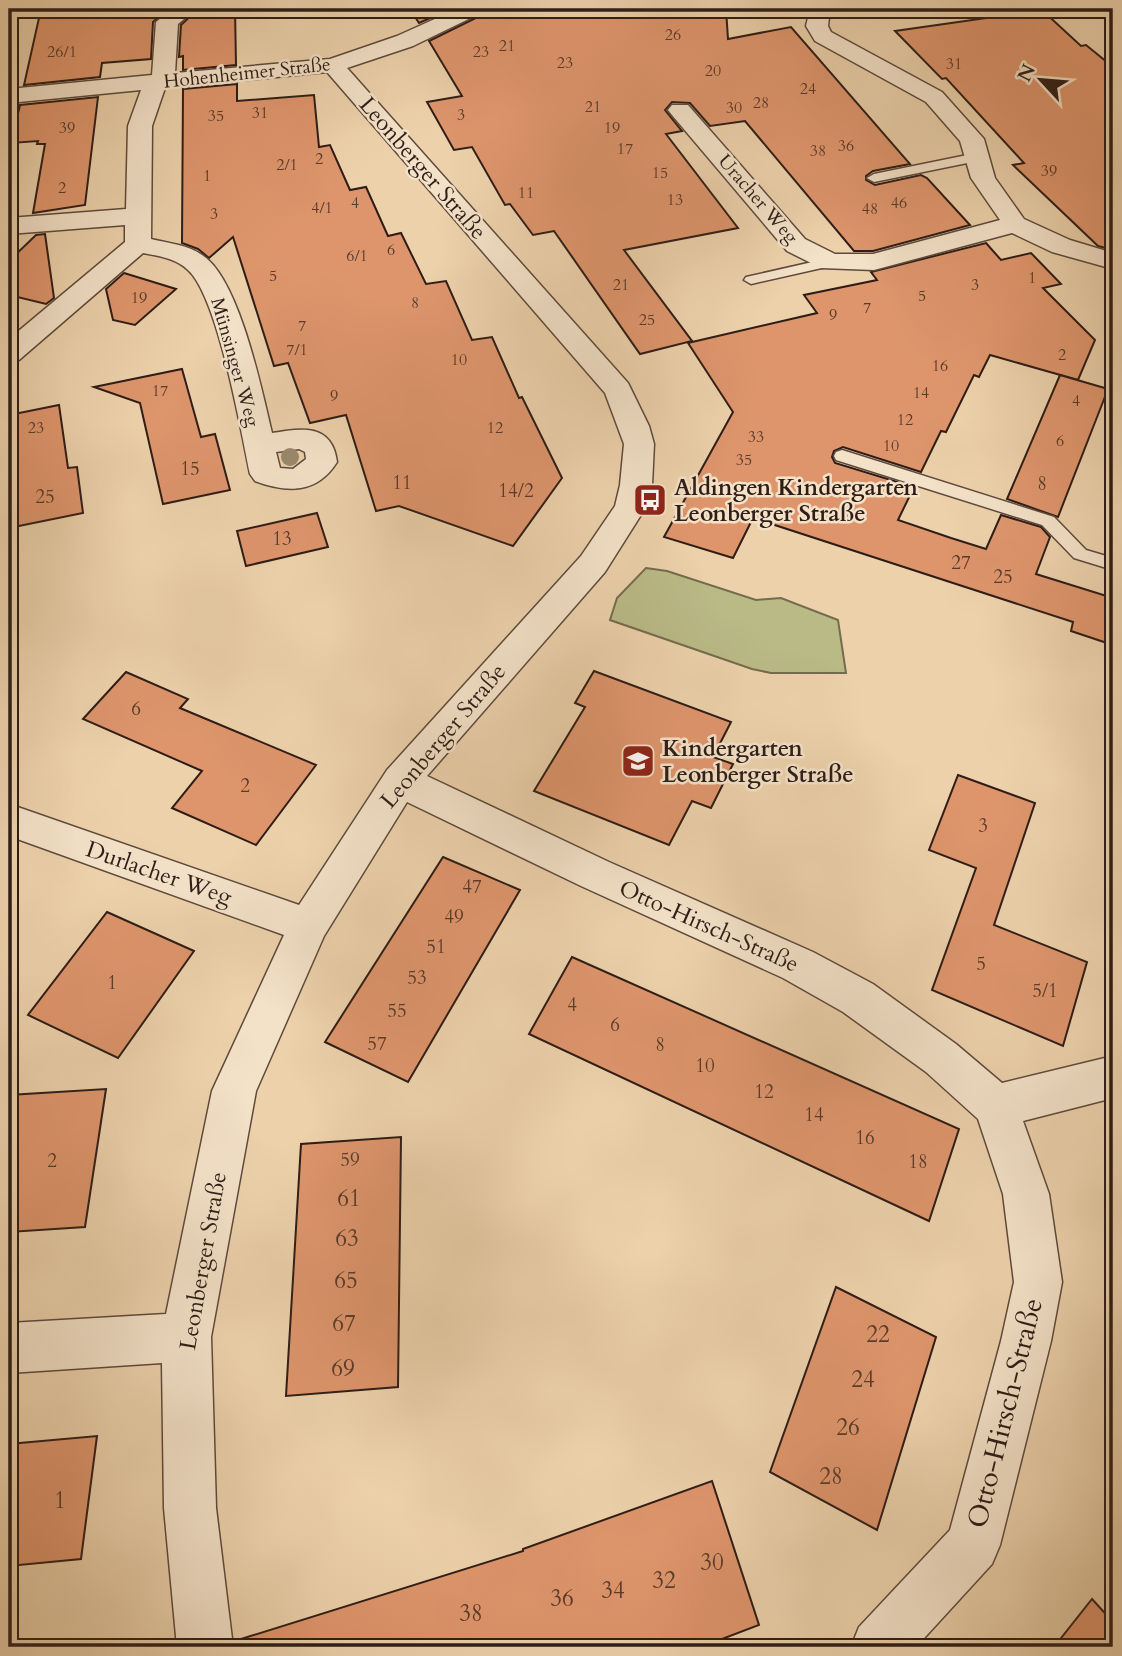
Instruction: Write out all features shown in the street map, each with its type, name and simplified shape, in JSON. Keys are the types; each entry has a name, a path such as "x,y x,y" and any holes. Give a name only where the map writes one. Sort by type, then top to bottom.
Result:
{"street":[{"path":"9,354 138,244 140,126 159,82 167,22 185,9"},
{"name":"Hohenheimer Straße","path":"9,96 333,65 405,41 474,9"},
{"path":"820,9 817,26 823,36 934,97 972,139 983,178 1015,224 1061,246 1113,261"},
{"name":"Leonberger Straße","path":"205,1647 190,1508 186,1337 234,1091 308,926 400,781 593,564 614,536 630,507 636,485 639,444 618,390 333,65"},
{"name":"Uracher Weg","path":"680,110 796,245 830,262 874,262 1015,224"},
{"path":"9,226 78,223 140,215"},
{"name":"Münsinger Weg","path":"138,244 184,256 199,264 209,278 237,355 259,445"},
{"name":"Otto-Hirsch-Straße","path":"400,781 595,874 797,965 846,991 941,1058 996,1106 1026,1195 1038,1282 1026,1341 973,1545 879,1647"},
{"name":"Durlacher Weg","path":"9,820 308,926"},
{"path":"996,1106 1113,1076"},
{"path":"9,1348 186,1337"}],"lane":[{"path":"874,178 977,157"},
{"path":"751,280 830,262"},
{"path":"842,456 1048,521 1080,554 1113,564"}],"green space":[{"path":"646,568 667,571 756,600 781,598 838,620 846,673 771,673 752,669 610,620 617,598"}],"building":[{"path":"41,9 168,9 153,22 151,59 102,63 100,77 24,85"},
{"path":"198,9 235,9 236,65 183,70 183,56 179,57 181,25"},
{"path":"410,9 451,9 419,23"},
{"path":"487,9 726,9 728,39 791,27 910,164 873,171 866,176 866,180 875,185 921,175 927,178 970,225 873,251 854,251 745,121 710,126 690,103 672,102 665,110 682,131 666,134 738,228 624,250 692,341 640,354 554,231 533,235 510,204 505,205 472,147 454,150 427,102 462,96 429,41 482,15"},
{"path":"1042,10 1081,46 1086,45 1113,67 1113,250 1098,246 1013,165 1024,163 946,78 942,79 895,31"},
{"path":"237,84 237,101 314,95 319,147 330,145 350,190 366,187 388,236 401,233 426,284 446,281 472,340 492,337 519,398 522,397 562,478 513,546 399,506 376,511 346,415 310,423 288,363 274,366 233,237 209,258 198,249 182,243 183,89"},
{"path":"98,97 85,205 33,213 45,144 37,144 38,141 11,143 20,105"},
{"path":"45,234 54,298 46,304 9,295 9,261 36,235"},
{"path":"986,243 1001,260 1031,253 1061,284 1043,288 1095,340 1078,380 990,355 979,377 974,375 946,432 941,431 921,472 843,447 834,451 832,457 835,463 914,487 898,520 951,538 986,549 1001,515 1041,527 1050,537 1036,574 1113,598 1113,645 1071,631 1073,622 753,518 733,558 664,537 733,412 688,343 817,313 804,295 877,280 871,272"},
{"path":"124,273 176,289 135,325 113,320 106,289"},
{"path":"182,369 201,437 215,434 230,490 163,504 140,403 94,387"},
{"path":"1060,375 1108,389 1058,517 1007,499"},
{"path":"59,405 68,468 77,467 83,513 9,528 9,415"},
{"path":"317,513 328,547 246,566 237,531"},
{"name":"Kindergarten Leonberger Straße","path":"594,671 731,722 713,757 733,764 711,808 692,801 669,845 534,791 585,707 575,703"},
{"path":"126,672 188,699 180,708 316,765 256,845 172,808 202,771 83,719"},
{"path":"958,775 1035,803 994,925 1087,962 1063,1046 932,990 976,868 929,850"},
{"path":"443,857 520,890 408,1082 325,1042"},
{"path":"107,912 194,951 118,1058 28,1015"},
{"path":"572,957 959,1129 929,1221 529,1034"},
{"path":"106,1089 85,1227 9,1232 9,1095"},
{"path":"401,1137 398,1387 286,1396 301,1144"},
{"path":"836,1287 936,1337 877,1530 770,1472"},
{"path":"97,1436 81,1559 9,1566 9,1444"},
{"path":"712,1481 759,1625 701,1647 242,1647 241,1639 523,1551"},
{"path":"1092,1599 1113,1622 1113,1647 1054,1647"}],"place":[{"name":"Aldingen Kindergarten Leonberger Straße","path":"650,500"},
{"name":"Kindergarten Leonberger Straße","path":"638,761"}]}
